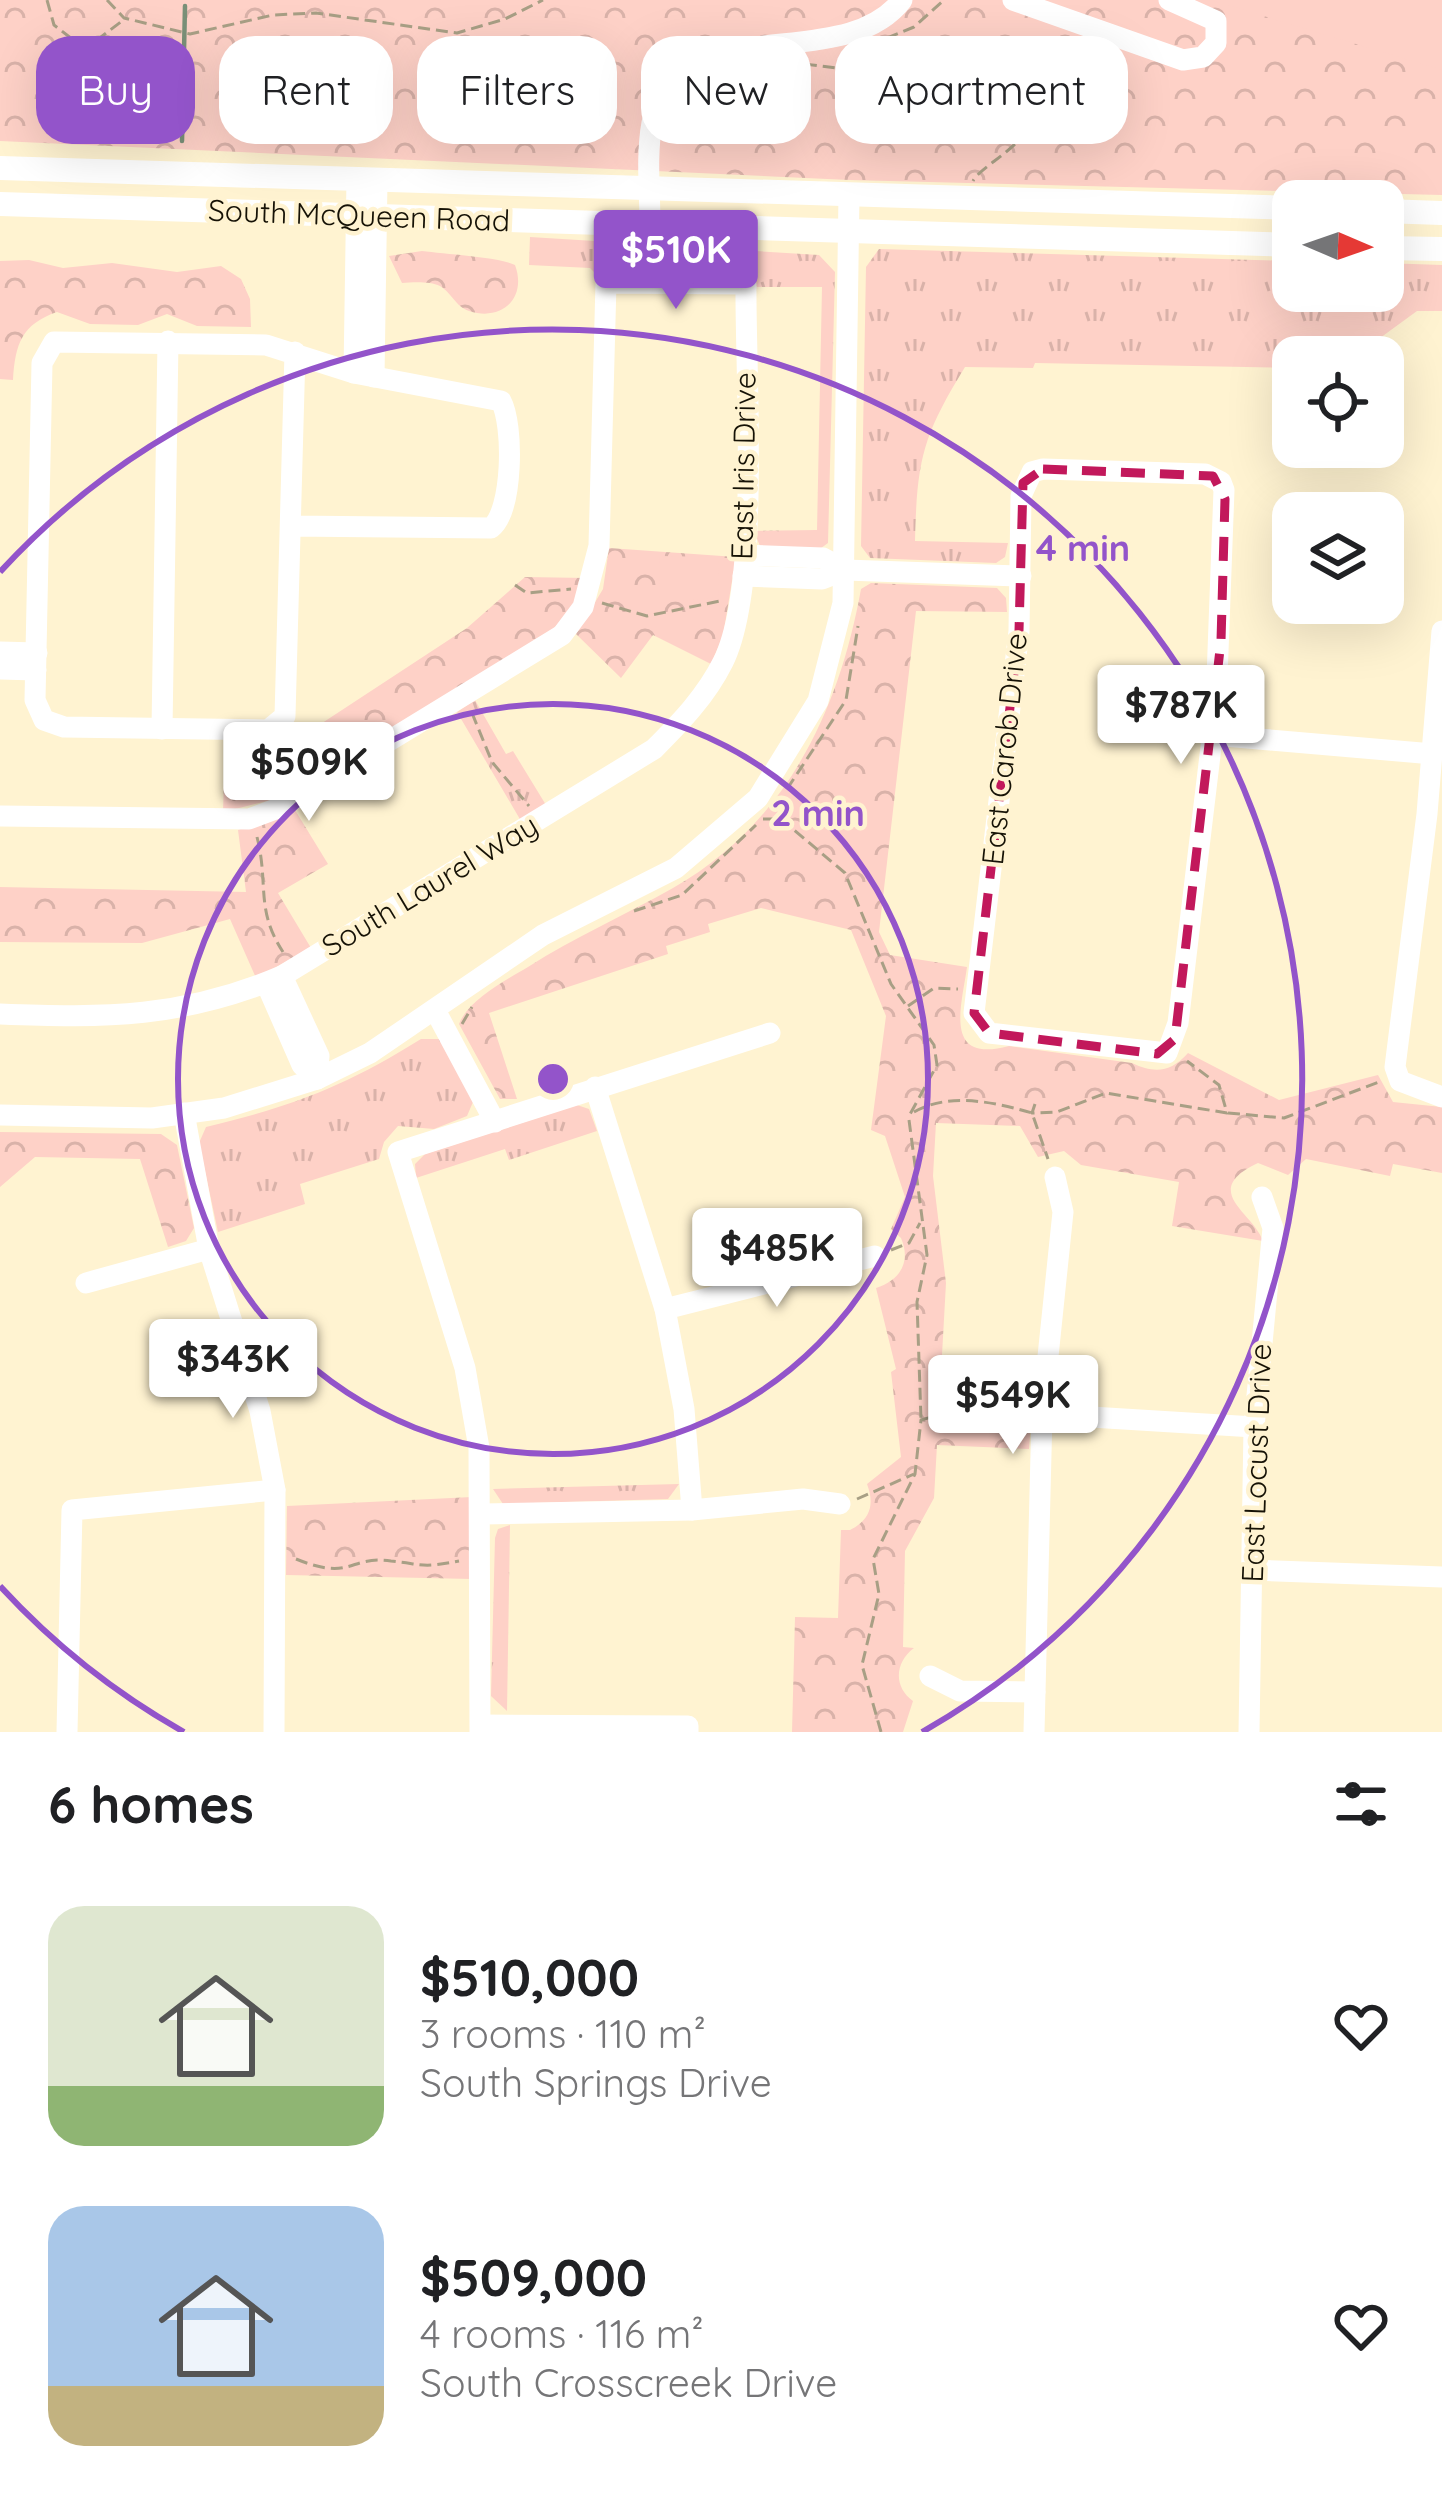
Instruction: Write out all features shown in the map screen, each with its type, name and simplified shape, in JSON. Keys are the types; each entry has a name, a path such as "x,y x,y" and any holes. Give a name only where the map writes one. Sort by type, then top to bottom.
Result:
{"main road":[{"name":"South McQueen Road","path":"0,168 1272,207"},
{"name":"South McQueen Road","path":"0,204 1272,244"},
{"path":"1404,212 1442,213"},
{"path":"1404,249 1442,250"}],"street":[{"path":"650,225 652,120 683,72 708,56 866,28 902,0"},
{"path":"1013,0 1183,60 1203,57 1216,44 1216,21 1169,0"},
{"path":"364,375 367,179"},
{"path":"0,1115 184,1114 268,1097 317,1079 370,1053 543,935 676,868 758,798 818,701 839,630 845,570 849,195"},
{"name":"East Iris Drive","path":"587,597 599,546 606,283 746,284 744,566"},
{"path":"291,526 482,531 500,521 506,503 508,422 501,401 364,375 296,352 249,343 66,339 45,352 38,711 52,725 162,729 268,730 285,716 296,352"},
{"path":"162,729 168,341"},
{"name":"East Carob Drive","path":"1168,1053 980,1028 974,1013 1010,728 1021,576 1021,496 1032,472 1205,474 1221,482 1221,640 1213,735"},
{"path":"744,566 823,558 845,570 1021,576"},
{"name":"South Laurel Way","path":"0,1014 108,1018 170,1012 280,976 654,749 682,721 725,658 744,566"},
{"path":"0,816 213,822 253,818 281,807 562,635 587,597"},
{"path":"1442,631 1431,868 1397,1076 1442,1097"},
{"path":"0,652 37,661"},
{"path":"0,669 37,661"},
{"path":"1168,1053 1178,1023 1213,735 1433,754"},
{"path":"280,976 302,1065 317,1079"},
{"path":"434,1010 495,1121"},
{"path":"688,1729 481,1728 479,1448 466,1368 398,1152 770,1033"},
{"path":"595,1087 664,1309 684,1409 692,1510"},
{"path":"184,1114 209,1249 260,1411 275,1490 274,1732"},
{"path":"1034,1732 1043,1408 1063,1212 1054,1177"},
{"name":"East Locust Drive","path":"1249,1732 1254,1427 1273,1228 1262,1197"},
{"path":"86,1283 209,1249"},
{"path":"664,1309 875,1256"},
{"path":"1043,1408 1254,1427"},
{"path":"68,1732 72,1510 275,1490"},
{"path":"483,1514 692,1510 803,1499 840,1504"},
{"path":"1252,1570 1442,1577"},
{"path":"930,1676 960,1691 1035,1692"}],"path":[{"path":"47,0 53,25 72,39 101,37 124,18"},
{"path":"107,0 124,18 190,34 273,15 316,13 440,34 480,28 543,0"},
{"path":"897,36 944,0"},
{"path":"817,55 783,60 813,68 998,87 1011,94 1024,113 1024,134 998,162 973,175 972,199"},
{"path":"515,585 527,593 558,587 637,615 714,601 740,603"},
{"path":"637,604 637,615"},
{"path":"462,696 492,762 538,820"},
{"path":"253,818 266,875 262,911 280,976"},
{"path":"619,916 682,895 763,819 781,819 844,873 891,984 938,1057 909,1116 928,1256 917,1302 921,1420 915,1474 890,1535 873,1559 879,1594 862,1665 881,1732"},
{"path":"908,1006 940,987 977,992"},
{"path":"468,1036 462,1024 465,1013 477,1004"},
{"path":"1168,1053 1194,1064 1219,1085 1227,1113"},
{"path":"909,1116 939,1103 982,1101 1032,1113 1058,1112 1106,1093 1284,1118 1397,1076"},
{"path":"922,1091 939,1103"},
{"path":"1034,1105 1032,1113 1054,1177"},
{"path":"875,1256 909,1243 922,1222"},
{"path":"921,1420 976,1404 1043,1408"},
{"path":"840,1504 915,1474"},
{"path":"277,1552 327,1571 349,1571 370,1561 420,1569 482,1561"}],"highlighted area":[{"path":"1043,469 1213,476 1225,499 1221,641 1175,1039 1157,1054 989,1033 974,1013 1019,631 1023,483"}],"green space":[{"path":"0,0 1442,0 1442,195 1404,194 1404,180 1272,180 1272,191 849,180 65,144 195,144 195,36 36,36 36,143 0,141"},
{"path":"1211,0 1442,0 1442,70"},
{"path":"530,237 819,255 835,272 828,543 817,551 760,546 754,531 817,530 822,287 757,287 748,277 615,271 600,278 590,268 529,265"},
{"path":"879,249 1272,260 1272,312 1404,312 1404,264 1442,265 1442,311 1417,311 1383,336 1272,336 1272,368 1035,363 1033,368 965,367 939,412 925,450 915,541 1008,543 1005,557 996,563 870,558 861,546 866,267"},
{"path":"422,251 515,265 515,297 502,310 481,313 464,309 436,284 402,283 389,256"},
{"path":"29,260 63,268 112,263 177,272 221,266 241,279 250,299 251,327 197,326 167,314 138,325 90,324 57,312 28,329 16,356 13,380 0,379 0,261"},
{"path":"609,548 736,557 723,636 711,664 653,635 621,678 576,634 603,589"},
{"path":"660,556 719,557 718,597 659,603"},
{"path":"525,577 587,578 575,606 553,629 279,798 223,812 225,749 281,750 467,628"},
{"path":"871,583 997,588 1006,598 1007,612 916,611 879,932 890,955 967,967 960,1013 965,1039 973,1047 1009,1046 1155,1070 1175,1064 1188,1053 1279,1100 1378,1075 1393,1102 1442,1107 1442,1173 1393,1164 1390,1176 1306,1159 1288,1175 1258,1163 1241,1173 1231,1192 1263,1241 1172,1226 1179,1182 1081,1165 1064,1151 1038,1157 1020,1126 936,1123 933,1176 946,1283 940,1391 1033,1396 1029,1449 937,1445 934,1498 905,1551 903,1647 914,1648 903,1660 899,1675 902,1689 913,1701 903,1732 792,1732 795,1617 838,1618 841,1530 862,1522 871,1499 867,1484 901,1457 891,1372 896,1369 876,1288 902,1269 904,1246 891,1229 905,1197 885,1136 871,1130 886,1016 851,930 761,908 708,924 710,932 666,946 668,954 489,1013 517,1099 500,1099 459,1024 470,1007 499,984 673,888 713,862 747,831 801,760 822,720 861,589"},
{"path":"475,700 506,754 513,751 546,805 521,821 457,712"},
{"path":"295,810 328,864 278,893 311,948 256,978 230,919 142,943 0,942 0,887 246,892 238,830"},
{"path":"421,1039 440,1039 473,1102 467,1116 434,1129 398,1126 384,1142 379,1159 300,1184 305,1204 218,1232 199,1143 206,1127 318,1093"},
{"path":"577,1105 589,1109 597,1131 509,1160 505,1149 416,1178 415,1164 425,1154"},
{"path":"0,1132 161,1134 177,1145 194,1228 186,1241 168,1247 140,1159 35,1157 0,1187"},
{"path":"679,1484 668,1499 503,1504 493,1489"},
{"path":"472,1497 472,1579 286,1575 287,1506"},
{"path":"510,1525 507,1711 491,1696 495,1538 498,1529"}],"waterway":[{"path":"184,36 185,6"}]}
